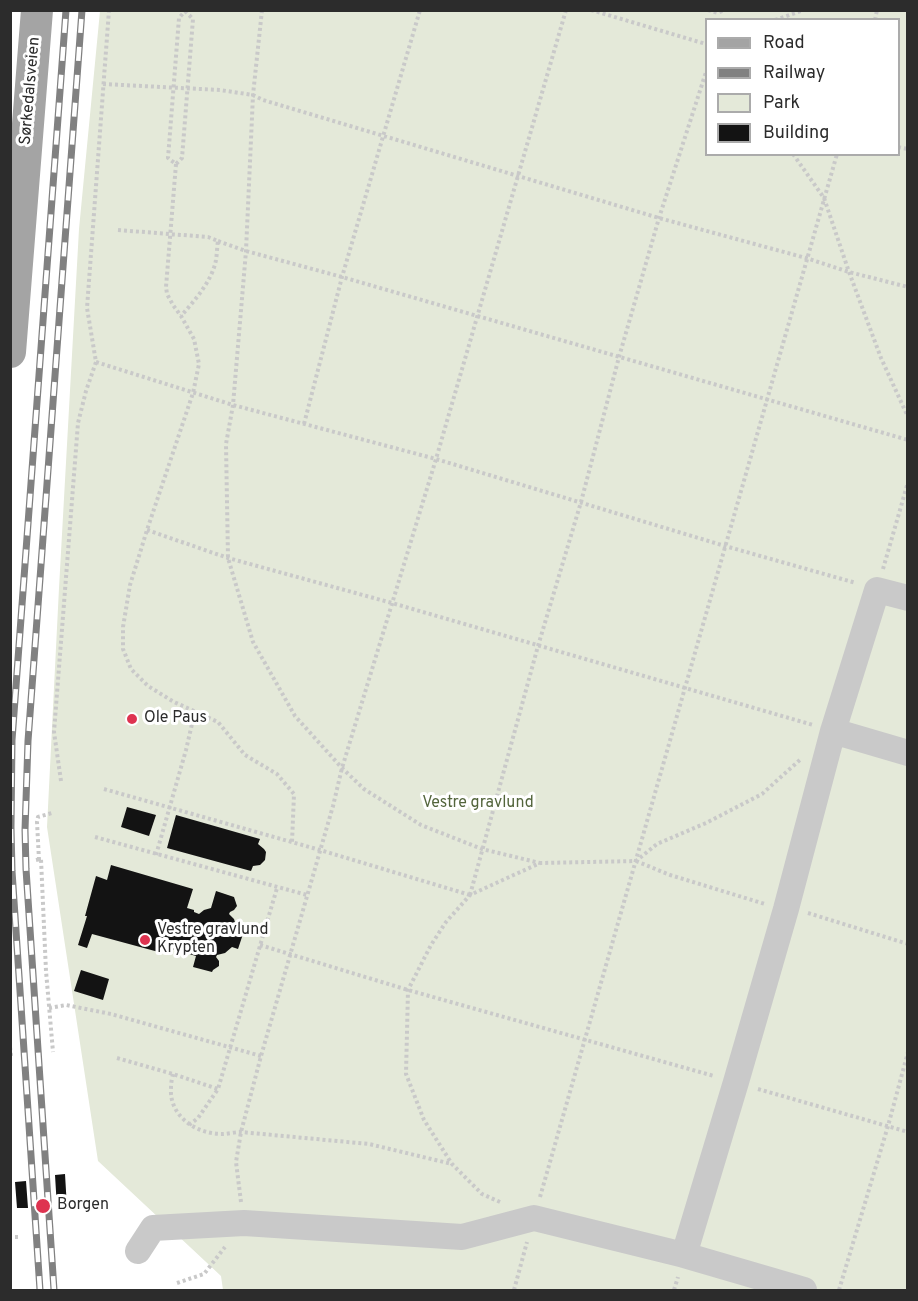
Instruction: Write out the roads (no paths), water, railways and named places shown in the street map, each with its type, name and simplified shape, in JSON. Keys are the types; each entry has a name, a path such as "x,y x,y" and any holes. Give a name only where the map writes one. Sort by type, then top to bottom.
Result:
{"main road":[{"name":"Sørkedalsveien","path":"10,352 37,10"}],"lane":[{"path":"684,1255 786,909 833,732 877,590 908,598"},
{"path":"833,732 908,753"},
{"path":"138,1251 153,1228 244,1223 462,1237 534,1218 684,1255 804,1290"}],"railway":[{"path":"40,1290 12,871 12,740 66,10"},
{"path":"54,1290 25,830 28,741 82,10"}],"place":[{"name":"Ole Paus","path":"132,719"},
{"name":"Vestre gravlund Krypten","path":"145,940"},
{"name":"Borgen","path":"43,1206"}],"park label":[{"name":"Vestre gravlund","path":"478,804"}]}
